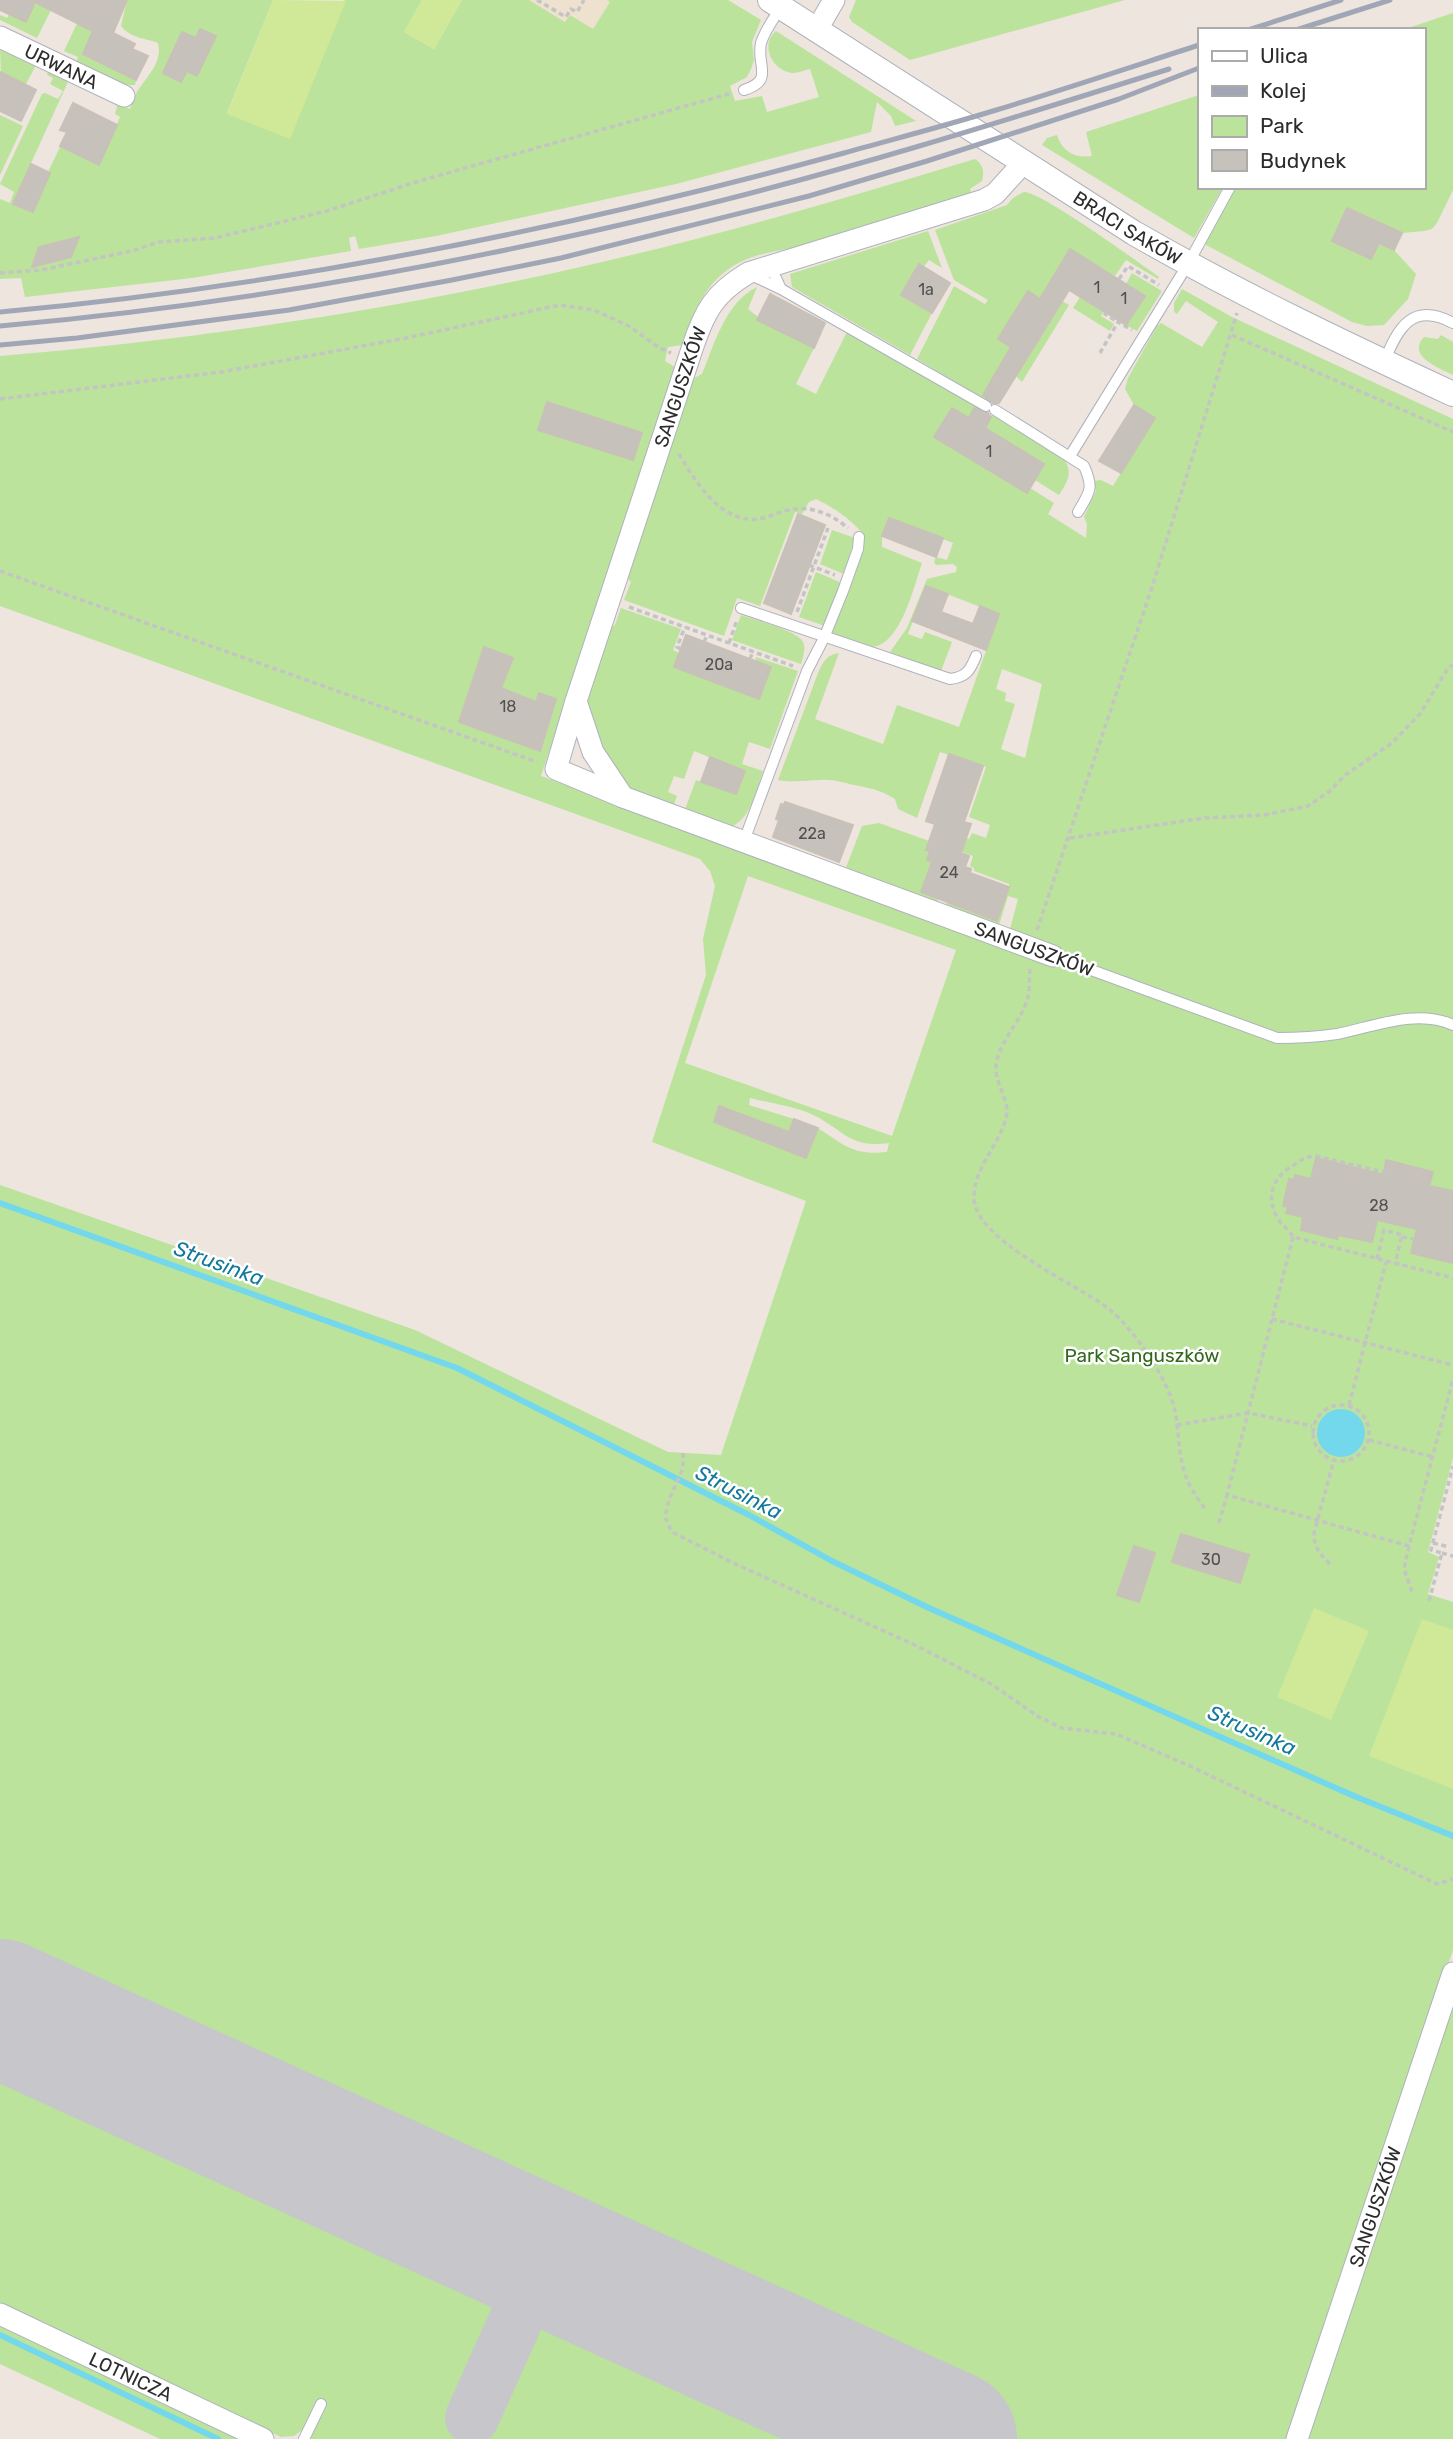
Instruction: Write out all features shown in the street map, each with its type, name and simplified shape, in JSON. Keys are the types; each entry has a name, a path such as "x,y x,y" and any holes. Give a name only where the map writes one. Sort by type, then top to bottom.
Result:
{"street":[{"path":"817,31 834,0"},
{"name":"BRACI SAKÓW","path":"775,4 1134,233 1269,307 1453,394"},
{"name":"URWANA","path":"0,37 124,96"},
{"name":"SANGUSZKÓW","path":"1024,162 995,194 984,200 748,273 729,285 711,303 688,361 555,769 623,797 1053,956"},
{"path":"576,701 593,752 623,797"},
{"name":"SANGUSZKÓW","path":"1297,2439 1453,1973"},
{"name":"LOTNICZA","path":"0,2314 263,2439"}],"lane":[{"path":"744,90 760,82 764,74 760,57 761,44 775,4"},
{"path":"1070,456 1188,264 1229,189"},
{"path":"773,264 781,289"},
{"path":"748,273 991,408 1084,466 1090,479 1090,491 1079,512"},
{"path":"1384,362 1399,331 1413,317 1432,314 1453,323"},
{"path":"744,841 807,671 824,638 847,579 858,549 859,537"},
{"path":"741,608 950,679 963,677 970,669 975,656"},
{"name":"SANGUSZKÓW","path":"1053,956 1277,1038 1308,1038 1405,1020 1436,1018 1453,1025"},
{"path":"304,2439 321,2404"}],"path":[{"path":"537,0 566,17 571,9 577,12 584,0"},
{"path":"0,272 41,270 132,251 159,242 215,238 302,217 419,181 744,90"},
{"path":"1119,279 1128,266 1159,285"},
{"path":"0,399 221,372 406,338 560,305 594,310 629,326 658,347 688,361"},
{"path":"1106,312 1104,314 1143,337"},
{"path":"1206,1510 1185,1474 1175,1408 1160,1375 1136,1339 1109,1310 1033,1264 1004,1241 978,1213 974,1198 977,1180 1007,1116 995,1066 1028,999 1031,948 1153,584 1237,313"},
{"path":"1100,353 1118,323"},
{"path":"1232,335 1453,432"},
{"path":"666,430 684,463 702,487 732,515 748,519 768,517 799,508 819,510 839,520 859,537"},
{"path":"792,627 828,528"},
{"path":"812,566 847,579"},
{"path":"0,571 555,769"},
{"path":"621,604 807,671"},
{"path":"729,643 741,608"},
{"path":"681,649 677,648 685,627"},
{"path":"704,642 707,635"},
{"path":"750,659 753,651"},
{"path":"1069,838 1205,818 1264,815 1308,806 1344,776 1392,743 1420,713 1448,668 1453,665"},
{"path":"1386,1170 1383,1172 1306,1156 1280,1174 1274,1182 1273,1208 1293,1237 1453,1279"},
{"path":"1377,1259 1384,1230 1414,1240"},
{"path":"1219,1523 1293,1237"},
{"path":"1395,1264 1402,1237"},
{"path":"1349,1405 1386,1262"},
{"path":"1272,1320 1453,1365"},
{"path":"1412,1592 1404,1569 1453,1379"},
{"path":"1349,1405 1364,1416 1368,1423 1368,1440 1356,1457 1348,1461 1334,1460 1324,1455 1317,1447 1313,1439 1313,1426 1322,1411 1330,1407 1349,1405"},
{"path":"1177,1426 1248,1413 1313,1426"},
{"path":"1368,1440 1433,1457"},
{"path":"683,1453 683,1468 665,1517 672,1532 731,1562 917,1646 991,1684 1039,1717 1062,1728 1116,1734 1190,1766 1437,1884 1453,1879"},
{"path":"1330,1564 1318,1553 1314,1533 1334,1460"},
{"path":"1453,1466 1431,1550 1453,1556"},
{"path":"1227,1495 1409,1546"},
{"path":"1433,1543 1450,1547"},
{"path":"1429,1601 1442,1553"}],"shaded area":[{"path":"529,0 610,1 593,29 571,15 566,22"}],"green space":[{"path":"36,0 51,10 37,38 0,20 0,15 7,18 9,14"},
{"path":"88,0 106,0 83,54 136,80 135,85 122,85 76,63 78,57 64,51"},
{"path":"127,0 273,0 227,113 345,1 343,0 422,0 404,32 434,49 462,0 529,0 565,22 570,15 593,29 610,2 607,0 728,0 761,20 752,42 754,60 751,69 747,77 730,86 735,101 762,96 767,112 819,97 810,69 793,73 774,63 769,43 776,31 916,121 895,126 891,116 877,102 871,132 676,184 436,236 359,249 355,236 349,238 351,251 192,278 25,297 21,278 0,279 0,199 10,203 14,192 0,184 42,94 58,99 63,91 50,84 53,78 47,75 48,71 68,80 22,183 42,192 61,145 99,164 120,117 115,114 118,103 130,109 158,57 158,43 133,35 121,26"},
{"path":"273,0 346,1 290,139 227,114"},
{"path":"422,0 462,0 434,49 404,32"},
{"path":"856,0 1125,0 910,60 852,22 849,17"},
{"path":"1453,13 1453,190 1437,223 1432,229 1424,231 1402,233 1347,208 1332,241 1371,259 1379,243 1394,250 1416,274 1408,299 1384,325 1367,326 1352,322 1206,245 1206,239 1235,189 1425,189 1425,28 1408,28"},
{"path":"0,48 36,65 26,84 1,74"},
{"path":"1198,95 1198,189 1222,189 1194,238 1042,145 1047,138 1057,135 1070,153 1092,156 1086,132"},
{"path":"0,115 23,126 0,175"},
{"name":"Park Sanguszków","path":"975,159 982,166 983,172 982,181 970,189 972,196 844,235 738,263 721,276 706,293 694,312 682,345 668,347 665,361 675,367 541,776 1017,949 1010,929 1018,899 1008,896 999,925 946,907 947,902 997,921 1009,887 1009,884 974,871 970,866 973,856 944,845 949,832 969,839 972,833 986,838 990,825 969,817 986,767 940,752 917,818 898,809 895,799 870,788 831,780 778,780 818,673 831,655 839,653 815,719 883,744 897,705 959,727 999,614 926,586 908,634 922,639 925,632 952,642 941,671 890,652 907,628 927,579 956,572 957,567 953,564 936,565 934,562 936,557 947,560 953,543 889,518 882,536 882,547 922,563 910,600 897,627 880,645 869,647 832,634 863,551 864,535 842,514 816,499 809,502 802,514 795,512 760,606 737,598 724,636 624,600 631,582 627,578 694,378 702,374 729,313 746,294 757,287 748,309 758,317 757,320 814,348 796,384 816,394 848,330 985,409 976,423 935,437 1026,493 1030,488 1054,503 1048,514 1086,538 1087,524 1084,517 1096,491 1094,481 1101,480 1113,486 1154,418 1134,405 1125,389 1128,378 1157,326 1161,323 1202,347 1218,322 1186,301 1177,314 1174,312 1174,303 1182,289 1232,317 1453,419 1453,1458 1428,1552 1439,1557 1428,1594 1453,1602 1453,1950 1288,2439 311,2439 312,2436 301,2431 294,2436 281,2437 0,2305 0,1185 415,1330 668,1452 721,1455 806,1201 652,1142 706,975 703,939 715,886 710,871 700,859 0,606 0,356 152,341 303,320 528,279 790,214","holes":["484,647 512,658 501,688 536,702 539,693 540,751 460,721","1002,669 1042,684 1025,758 1001,749 1015,704 1005,701 1006,693 996,689","748,876 956,950 892,1136 685,1063","750,1098 809,1113 855,1140 875,1144 889,1143 887,1152 858,1151 818,1128 806,1158 714,1122 719,1107 789,1132 794,1119 749,1105"]},
{"path":"1024,192 1050,203 1159,277 1158,279 1126,260 1115,276 1070,249 1040,299 1028,291 998,339 1011,347 984,393 991,398 989,402 917,359 954,286 985,304 988,300 954,280 935,230 1007,205"},
{"path":"928,231 942,268 929,260 902,295 932,313 910,355 792,287 790,274"},
{"path":"1132,273 1162,291 1137,331 1126,325 1144,296 1126,284"},
{"path":"1080,297 1104,311 1101,316 1114,324 1110,331 1073,308"},
{"path":"1062,301 1069,305 1022,382 1016,376"},
{"path":"1441,335 1453,342 1453,375 1426,360 1419,350 1424,337 1438,339"},
{"path":"992,415 1062,457 1069,471 1059,495 1035,480 1044,464 985,428"},
{"path":"832,530 855,538 844,574 820,564"},
{"path":"816,572 842,583 825,626 799,617"},
{"path":"621,608 681,629 673,650 679,653 674,667 758,699 756,657 798,671 770,749 749,742 742,764 763,771 748,811 737,824 729,828 684,812 696,780 736,794 744,771 694,751 684,779 674,776 668,792 677,796 673,807 632,791 603,752 588,715 588,697 600,655"},
{"path":"741,615 793,633 803,642 801,664 732,640"},
{"path":"879,823 929,841 926,849 930,851 927,860 932,862 921,892 938,898 937,903 845,870 862,826"},
{"path":"1314,1608 1369,1631 1331,1720 1277,1697"},
{"path":"1422,1619 1453,1630 1453,1789 1369,1756"},
{"path":"1453,1994 1453,2439 1304,2439"},
{"path":"0,2323 244,2439 160,2439 0,2364"}],"water":[{"path":"1341,1409 1350,1410 1358,1416 1364,1424 1364,1442 1358,1450 1350,1456 1341,1457 1332,1456 1324,1450 1318,1442 1317,1433 1318,1424 1324,1416 1332,1410"}],"building":[{"path":"0,0 127,0 113,33 135,44 132,49 148,56 136,80 83,54 93,31 35,2 26,22 0,10"},
{"path":"200,29 216,36 197,76 187,71 181,82 163,73 182,32 196,38"},
{"path":"0,72 36,90 21,121 0,111"},
{"path":"73,103 117,125 99,165 60,146 67,132 60,130"},
{"path":"31,164 50,173 33,212 13,204"},
{"path":"1347,208 1402,233 1394,250 1379,243 1371,259 1332,241"},
{"path":"79,237 71,257 32,267 39,247"},
{"path":"1070,249 1145,296 1126,325 1069,290 999,403 993,403 983,395 1011,347 998,339 1028,291 1040,299"},
{"path":"919,264 950,283 932,313 901,295"},
{"path":"770,294 825,323 814,348 757,320"},
{"path":"547,402 642,433 633,460 538,430"},
{"path":"1134,405 1155,418 1121,473 1099,461"},
{"path":"952,408 969,418 974,408 988,413 991,417 985,428 1044,464 1027,493 934,437"},
{"path":"798,514 825,525 791,614 764,603"},
{"path":"889,518 943,538 936,557 882,536"},
{"path":"926,586 948,594 941,612 973,624 980,606 999,614 986,650 912,621"},
{"path":"686,635 771,667 759,699 674,667"},
{"path":"484,647 513,658 501,688 536,702 539,693 556,699 540,751 459,722"},
{"path":"949,754 983,766 964,822 971,824 961,853 969,856 965,867 971,869 970,873 1009,887 997,921 921,892 932,862 927,860 930,851 926,850 935,824 926,821"},
{"path":"710,757 745,771 736,794 701,782"},
{"path":"785,802 853,825 839,862 773,837 781,804 784,805"},
{"path":"719,1106 789,1132 794,1119 818,1128 806,1158 714,1122"},
{"path":"1316,1158 1384,1175 1386,1160 1433,1172 1429,1186 1453,1191 1453,1263 1411,1253 1417,1229 1377,1220 1372,1242 1338,1235 1337,1239 1301,1230 1303,1217 1286,1213 1288,1207 1283,1206 1289,1179 1294,1180 1295,1175 1311,1179"},
{"path":"1181,1534 1249,1555 1240,1583 1172,1562"},
{"path":"1134,1546 1155,1553 1139,1602 1117,1595"}],"waterway":[{"name":"Strusinka","path":"0,1203 457,1368 929,1608 1354,1796 1453,1836"},
{"path":"0,2335 218,2439"}],"taxiway":[{"path":"472,2418 545,2255"}],"runway":[{"path":"0,2008 948,2439"}],"railway":[{"path":"1254,28 1341,0"},
{"path":"1302,28 1390,0"},
{"path":"0,312 214,287 531,230 740,181 919,132 1198,45"},
{"path":"0,345 77,338 289,310 561,258 809,196 927,161 1119,99 1198,68"},
{"path":"0,326 85,318 337,282 588,232 859,164 1169,69"}]}
